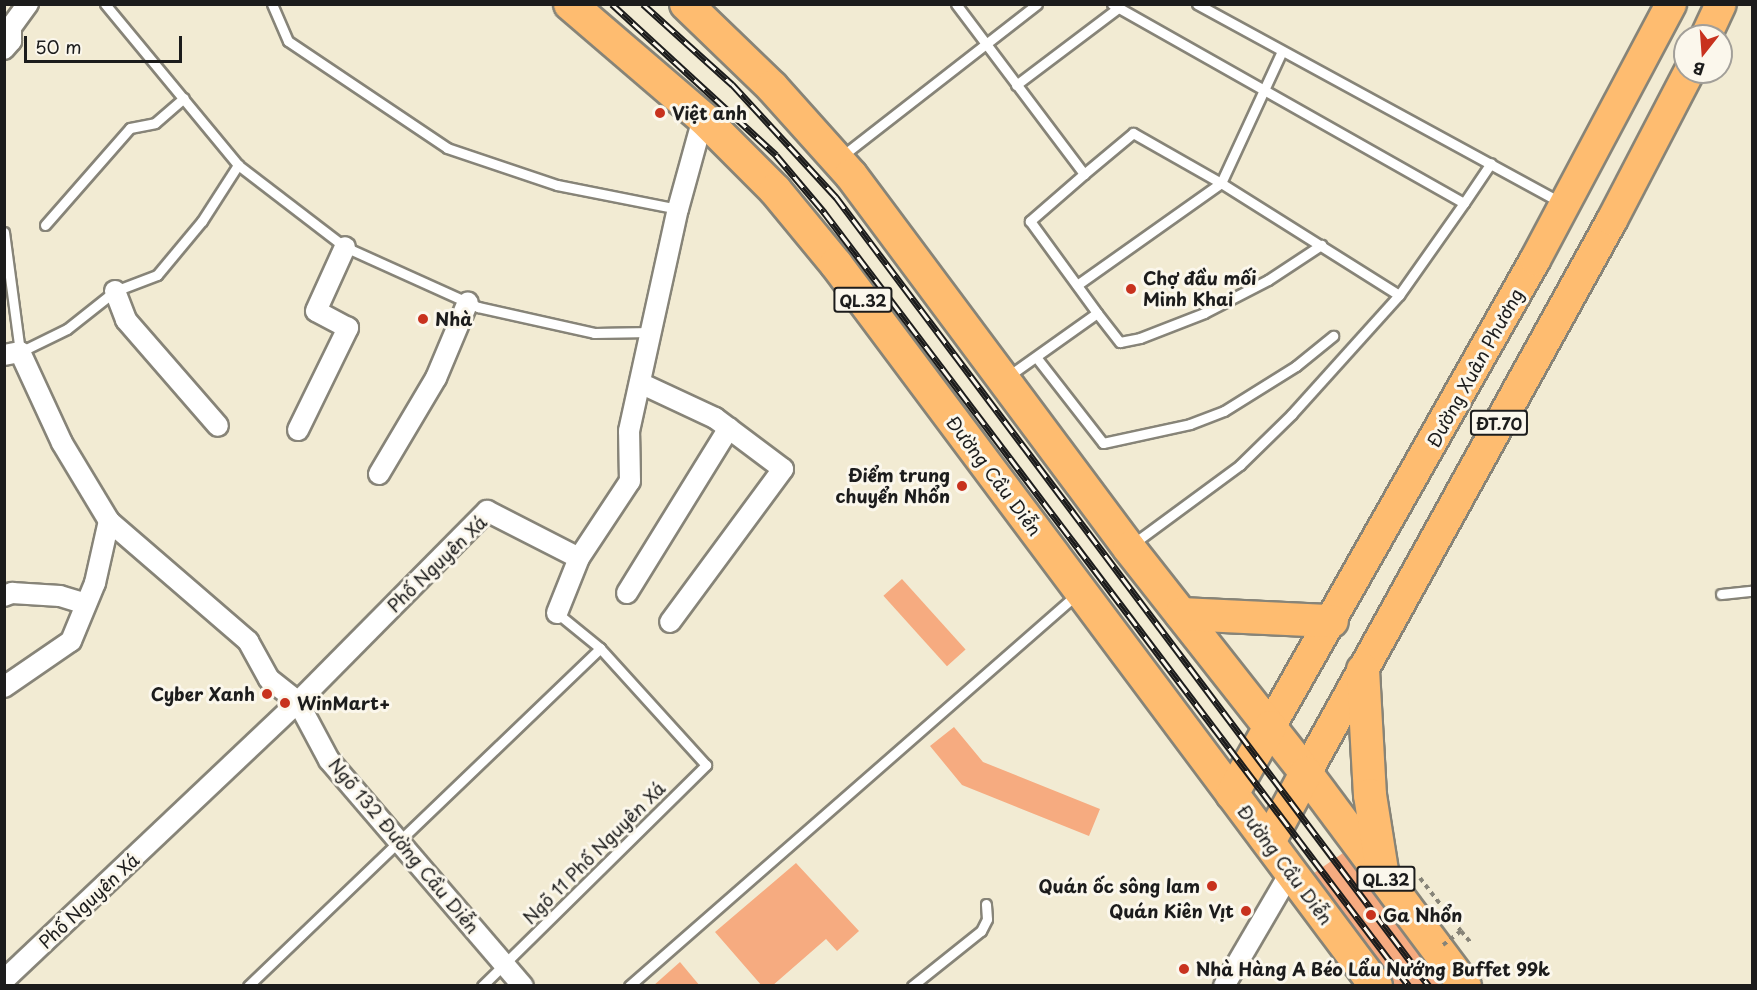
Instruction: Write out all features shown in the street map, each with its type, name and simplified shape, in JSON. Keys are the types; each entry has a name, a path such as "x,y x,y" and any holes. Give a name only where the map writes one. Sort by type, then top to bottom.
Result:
{"highway":[{"name":"Đường Cầu Diễn","path":"570,4 703,118 775,190 836,264 1376,986"},
{"name":"QL.32","path":"686,4 772,87 836,161 1006,378 1129,548 1306,773 1465,986"},
{"path":"1181,614 1332,621"},
{"path":"1363,670 1370,795 1382,875"},
{"name":"ĐT.70","path":"1233,794 1270,727"},
{"name":"ĐT.70","path":"1269,842 1306,773"}],"main road":[{"name":"Đường Xuân Phương","path":"1270,727 1332,621 1565,204 1671,4"},
{"path":"1712,24 1721,4"},
{"name":"ĐT.70","path":"1306,773 1612,220 1683,84"}],"street":[{"path":"4,49 11,40 11,27 28,4"},
{"path":"557,613 579,558 630,480 629,431 653,332 678,209 703,118"},
{"path":"298,430 348,328 316,311 345,247"},
{"path":"115,291 126,320 218,426"},
{"path":"379,474 436,378 468,302"},
{"name":"Ngõ 132 Đường Cầu Diễn","path":"12,353 109,521 248,641 269,679 298,702 329,760 523,986"},
{"path":"640,383 715,418 783,469 670,622"},
{"path":"627,593 729,428"},
{"name":"Phố Nguyên Xá","path":"4,980 298,702 487,511 579,558"},
{"path":"4,687 71,640 95,583 109,521"},
{"path":"4,596 60,596 86,604"},
{"path":"1224,986 1290,873"}],"lane":[{"path":"105,4 238,165 345,247 468,302 594,333 653,332"},
{"path":"272,4 288,41 447,148 556,185 678,209"},
{"path":"956,4 1084,174"},
{"path":"836,161 984,42 1037,4"},
{"path":"1197,4 1565,204"},
{"path":"1016,85 1115,6 1464,203"},
{"path":"1077,285 1221,183 1282,51"},
{"path":"45,225 130,128 156,123 184,98"},
{"path":"1321,245 1268,280 1204,313 1140,338 1120,342 1030,221 1133,133 1221,183 1321,245 1400,295"},
{"path":"1129,548 1240,465 1400,295 1491,163"},
{"path":"4,232 12,353 67,328 115,291 157,275 202,221 238,165"},
{"path":"1006,378 1097,313"},
{"path":"1035,357 1103,443 1190,424 1224,411 1296,366 1333,336"},
{"path":"1721,594 1752,591"},
{"path":"629,986 1080,592"},
{"path":"248,986 600,648 557,613"},
{"name":"Ngõ 11 Phố Nguyên Xá","path":"482,986 706,765 600,648"},
{"path":"912,986 981,931 987,918 986,904"}],"path":[{"path":"1420,878 1461,931 1469,945"},
{"path":"1443,945 1461,931"}],"building":[{"path":"902,579 966,650 947,666 883,596"},
{"path":"954,727 983,762 1100,809 1089,836 962,785 930,746"},
{"path":"1343,853 1442,986 1394,986 1390,975 1314,873"},
{"path":"796,863 859,931 837,951 826,939 772,986 762,986 715,932"},
{"path":"680,962 700,986 653,986"}],"railway":[{"path":"612,4 776,155 824,212 1409,986"},
{"path":"643,4 732,84 836,197 1429,986"}],"place":[{"name":"Việt anh","path":"660,113"},
{"name":"Chợ đầu mối Minh Khai","path":"1131,289"},
{"name":"Nhà","path":"423,319"},
{"name":"Điểm trung chuyển Nhổn","path":"962,486"},
{"name":"Cyber Xanh","path":"267,694"},
{"name":"WinMart+","path":"285,703"},
{"name":"Quán ốc sông lam","path":"1212,886"},
{"name":"Quán Kiên Vịt","path":"1246,911"},
{"name":"Ga Nhổn","path":"1371,915"},
{"name":"Nhà Hàng A Béo Lẩu Nướng Buffet 99k","path":"1184,969"}]}
